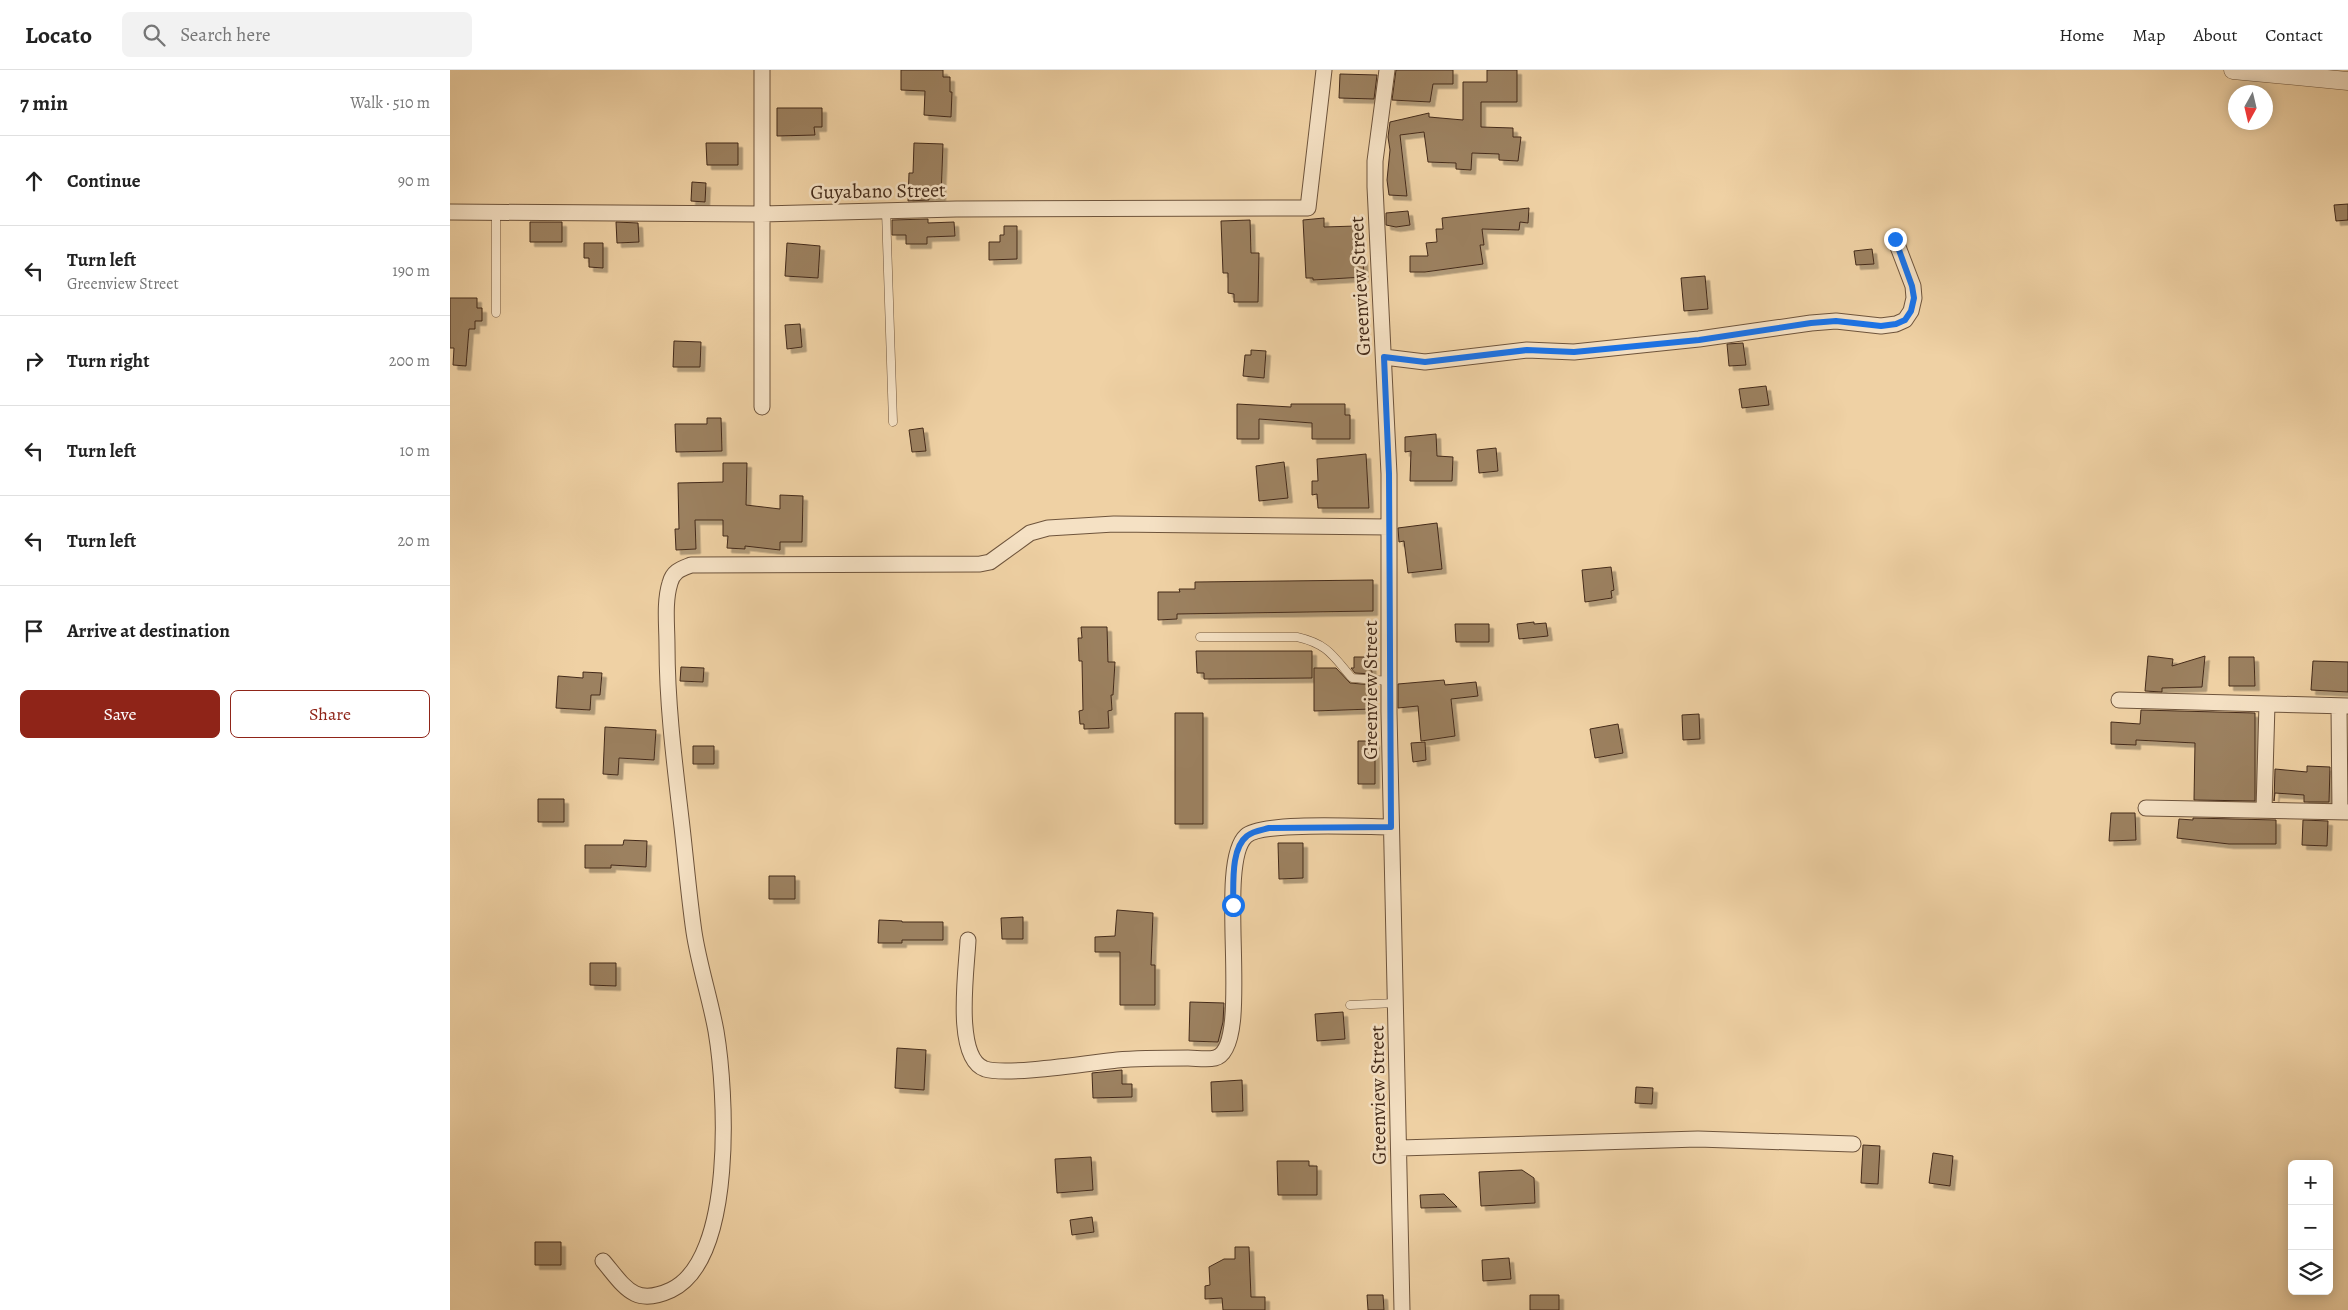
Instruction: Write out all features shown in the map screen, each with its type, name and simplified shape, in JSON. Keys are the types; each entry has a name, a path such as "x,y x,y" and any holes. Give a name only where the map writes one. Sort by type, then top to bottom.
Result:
{"street":[{"path":"762,70 762,407"},
{"name":"Guyabano Street","path":"450,212 761,214 886,211 1308,208 1324,70"},
{"name":"Greenview Street","path":"1387,70 1375,161 1375,187 1384,357 1389,527 1391,827 1400,1148 1402,1310"},
{"path":"2233,70 2348,81"},
{"path":"1384,357 1425,362 1527,350 1574,352 1699,340 1811,323 1836,321 1881,326 1896,324 1905,320 1911,311 1914,298 1912,286 1895,239"},
{"path":"603,1261 626,1288 636,1296 654,1296 678,1286 707,1247 712,1230 721,1175 724,1127 722,1080 707,985 694,934 675,767 668,684 667,601 670,582 678,570 691,565 980,564 997,558 1018,540 1030,533 1048,528 1114,524 1389,527"},
{"path":"2119,700 2343,706 2344,812 2146,808"},
{"path":"2264,810 2267,704"},
{"path":"968,940 965,1038 975,1062 984,1069 1012,1070 1133,1059 1214,1058 1226,1049 1230,1040 1234,994 1233,905 1236,855 1239,845 1246,836 1269,828 1391,827"},
{"path":"1400,1148 1698,1139 1853,1144"}],"lane":[{"path":"886,211 893,422"},
{"path":"496,212 496,313"},
{"path":"1200,637 1298,637 1311,640 1331,652 1352,678 1389,681"},
{"path":"1350,1005 1396,1003"}],"building":[{"path":"901,70 943,70 943,77 950,77 950,92 952,92 951,117 924,115 925,91 901,90"},
{"path":"1396,70 1453,70 1453,84 1433,84 1430,102 1392,100"},
{"path":"1487,70 1517,70 1517,102 1481,102 1481,127 1513,128 1513,137 1521,137 1518,161 1499,160 1499,154 1472,153 1471,170 1456,169 1456,163 1428,162 1424,132 1400,135 1407,196 1389,195 1387,180 1390,122 1429,113 1429,117 1463,120 1463,82 1487,82"},
{"path":"1340,74 1377,75 1374,99 1339,98"},
{"path":"777,108 822,108 822,127 814,127 815,135 777,136"},
{"path":"706,143 738,143 738,165 707,165"},
{"path":"914,143 943,144 941,197 929,196 929,200 908,201 909,173 913,173"},
{"path":"692,182 706,183 705,202 691,201"},
{"path":"2348,204 2348,220 2336,221 2334,205"},
{"path":"1529,208 1528,223 1520,222 1519,230 1482,229 1484,245 1480,245 1483,264 1425,272 1410,272 1410,256 1428,256 1426,243 1437,242 1436,229 1443,229 1442,218"},
{"path":"1408,211 1410,225 1396,227 1386,225 1386,213"},
{"path":"1324,218 1324,227 1356,226 1356,256 1363,256 1364,277 1313,280 1313,278 1306,278 1303,220"},
{"path":"928,219 928,223 954,222 955,236 927,237 927,244 906,244 906,235 892,235 892,220"},
{"path":"1250,220 1251,253 1259,253 1258,302 1234,302 1234,294 1228,293 1228,273 1223,273 1221,221"},
{"path":"530,222 562,222 562,242 530,242"},
{"path":"616,222 638,223 639,242 617,243"},
{"path":"1004,226 1017,226 1017,259 989,260 989,242 1000,242 1000,235 1004,235"},
{"path":"584,243 603,243 603,268 589,267 589,258 584,258"},
{"path":"787,243 820,246 818,278 785,276"},
{"path":"1872,249 1874,264 1856,265 1854,251"},
{"path":"1705,276 1708,309 1684,311 1681,278"},
{"path":"450,298 477,298 477,308 482,308 482,321 475,321 475,329 469,329 466,366 453,365 454,348 450,348"},
{"path":"800,324 802,347 787,349 785,325"},
{"path":"674,341 701,342 700,367 673,367"},
{"path":"1743,343 1746,365 1729,366 1727,344"},
{"path":"1251,350 1266,351 1264,378 1243,376 1245,355 1251,355"},
{"path":"1766,386 1769,405 1742,408 1739,389"},
{"path":"1237,404 1291,407 1291,404 1345,404 1345,415 1350,415 1350,439 1312,439 1312,423 1259,419 1259,439 1237,439"},
{"path":"707,418 721,418 722,451 676,452 675,424 707,424"},
{"path":"923,428 926,451 912,452 909,430"},
{"path":"1436,434 1437,456 1453,457 1452,481 1410,481 1411,451 1405,452 1405,437"},
{"path":"1496,448 1498,471 1479,473 1477,450"},
{"path":"1366,454 1369,508 1318,508 1317,494 1312,495 1312,481 1318,481 1317,459"},
{"path":"1284,462 1288,498 1259,501 1256,466"},
{"path":"723,463 747,463 746,505 780,509 780,495 803,496 802,542 780,542 780,550 745,546 745,549 727,548 728,536 723,536 723,520 695,520 696,549 676,550 675,529 679,529 678,483 723,482"},
{"path":"1437,523 1442,569 1408,573 1404,541 1399,542 1398,528"},
{"path":"1611,567 1614,590 1611,591 1612,598 1585,602 1582,570"},
{"path":"1373,580 1373,611 1177,614 1177,619 1158,620 1158,592 1180,592 1179,589 1195,589 1195,582"},
{"path":"1534,622 1534,624 1546,623 1548,636 1519,639 1517,624"},
{"path":"1455,624 1489,624 1489,642 1456,642"},
{"path":"1081,627 1107,627 1108,662 1115,662 1113,695 1111,695 1112,710 1108,711 1109,728 1084,729 1084,724 1080,724 1079,711 1083,710 1082,661 1079,661 1078,638 1082,638"},
{"path":"1196,651 1312,651 1312,678 1204,679 1204,673 1197,673"},
{"path":"2148,656 2173,659 2172,666 2205,656 2202,687 2162,688 2162,692 2145,691"},
{"path":"1354,657 1371,657 1372,674 1355,673 1351,668 1354,668"},
{"path":"2229,657 2254,657 2255,686 2229,686"},
{"path":"2313,661 2348,662 2348,692 2311,690"},
{"path":"681,667 704,668 703,682 680,681"},
{"path":"1314,668 1336,668 1350,683 1372,685 1372,709 1314,711"},
{"path":"583,672 602,673 600,695 591,695 590,710 556,708 558,676 583,678"},
{"path":"1444,680 1445,685 1476,682 1478,696 1451,699 1455,736 1421,741 1418,706 1398,708 1398,684"},
{"path":"2141,710 2255,713 2255,801 2194,800 2195,743 2136,740 2136,745 2111,744 2111,722 2140,724"},
{"path":"1175,713 1203,713 1203,824 1175,824"},
{"path":"1699,714 1700,739 1683,740 1682,715"},
{"path":"1618,724 1623,753 1595,758 1590,729"},
{"path":"605,727 656,730 654,760 619,758 618,775 603,774"},
{"path":"1358,741 1375,741 1375,784 1358,784"},
{"path":"1425,742 1426,760 1413,762 1411,743"},
{"path":"693,746 714,746 714,764 693,764"},
{"path":"2307,766 2330,767 2329,802 2304,802 2304,795 2275,793 2274,801 2275,769 2307,772"},
{"path":"538,799 564,799 564,822 538,822"},
{"path":"2111,813 2135,813 2136,840 2109,841"},
{"path":"2193,818 2276,820 2276,844 2229,844 2177,838 2179,819 2193,820"},
{"path":"2303,820 2328,821 2327,846 2302,845"},
{"path":"624,840 647,841 646,867 611,865 611,868 585,868 585,845 623,845"},
{"path":"1278,843 1303,843 1303,878 1279,879"},
{"path":"769,876 795,876 795,899 769,899"},
{"path":"1117,910 1153,913 1151,965 1155,965 1155,1005 1120,1005 1120,952 1095,952 1095,937 1115,936"},
{"path":"1023,917 1023,939 1002,939 1001,918"},
{"path":"879,920 943,922 943,940 902,940 902,943 878,943"},
{"path":"590,963 616,963 616,986 590,985"},
{"path":"1190,1002 1224,1003 1223,1022 1218,1042 1189,1041"},
{"path":"1343,1012 1345,1039 1317,1041 1315,1014"},
{"path":"897,1048 926,1050 924,1090 895,1088"},
{"path":"1122,1070 1122,1084 1132,1084 1132,1097 1093,1098 1092,1073"},
{"path":"1242,1080 1243,1111 1212,1112 1211,1082"},
{"path":"1636,1087 1653,1088 1652,1104 1635,1103"},
{"path":"1863,1145 1880,1146 1878,1184 1861,1183"},
{"path":"1933,1153 1953,1156 1950,1186 1929,1183"},
{"path":"1091,1157 1093,1190 1057,1193 1055,1159"},
{"path":"1277,1161 1309,1161 1309,1166 1317,1166 1317,1195 1278,1195"},
{"path":"1522,1170 1534,1178 1535,1203 1481,1206 1479,1172"},
{"path":"1444,1194 1457,1207 1421,1208 1420,1195"},
{"path":"1092,1217 1094,1232 1072,1235 1070,1220"},
{"path":"535,1242 561,1242 561,1265 535,1265"},
{"path":"1235,1247 1249,1247 1251,1297 1265,1297 1265,1310 1223,1310 1222,1298 1205,1299 1205,1286 1210,1285 1209,1267 1224,1259 1235,1259"},
{"path":"1509,1258 1511,1279 1483,1281 1482,1260"},
{"path":"1367,1295 1383,1295 1384,1310 1368,1310"},
{"path":"1530,1295 1559,1295 1559,1310 1530,1310"}],"route":[{"path":"1233,905 1236,855 1239,845 1246,836 1254,832 1269,828 1391,827 1389,474 1384,357 1425,362 1527,350 1574,352 1699,340 1811,323 1836,321 1881,326 1896,324 1905,320 1911,311 1914,298 1912,286 1895,239"}]}
